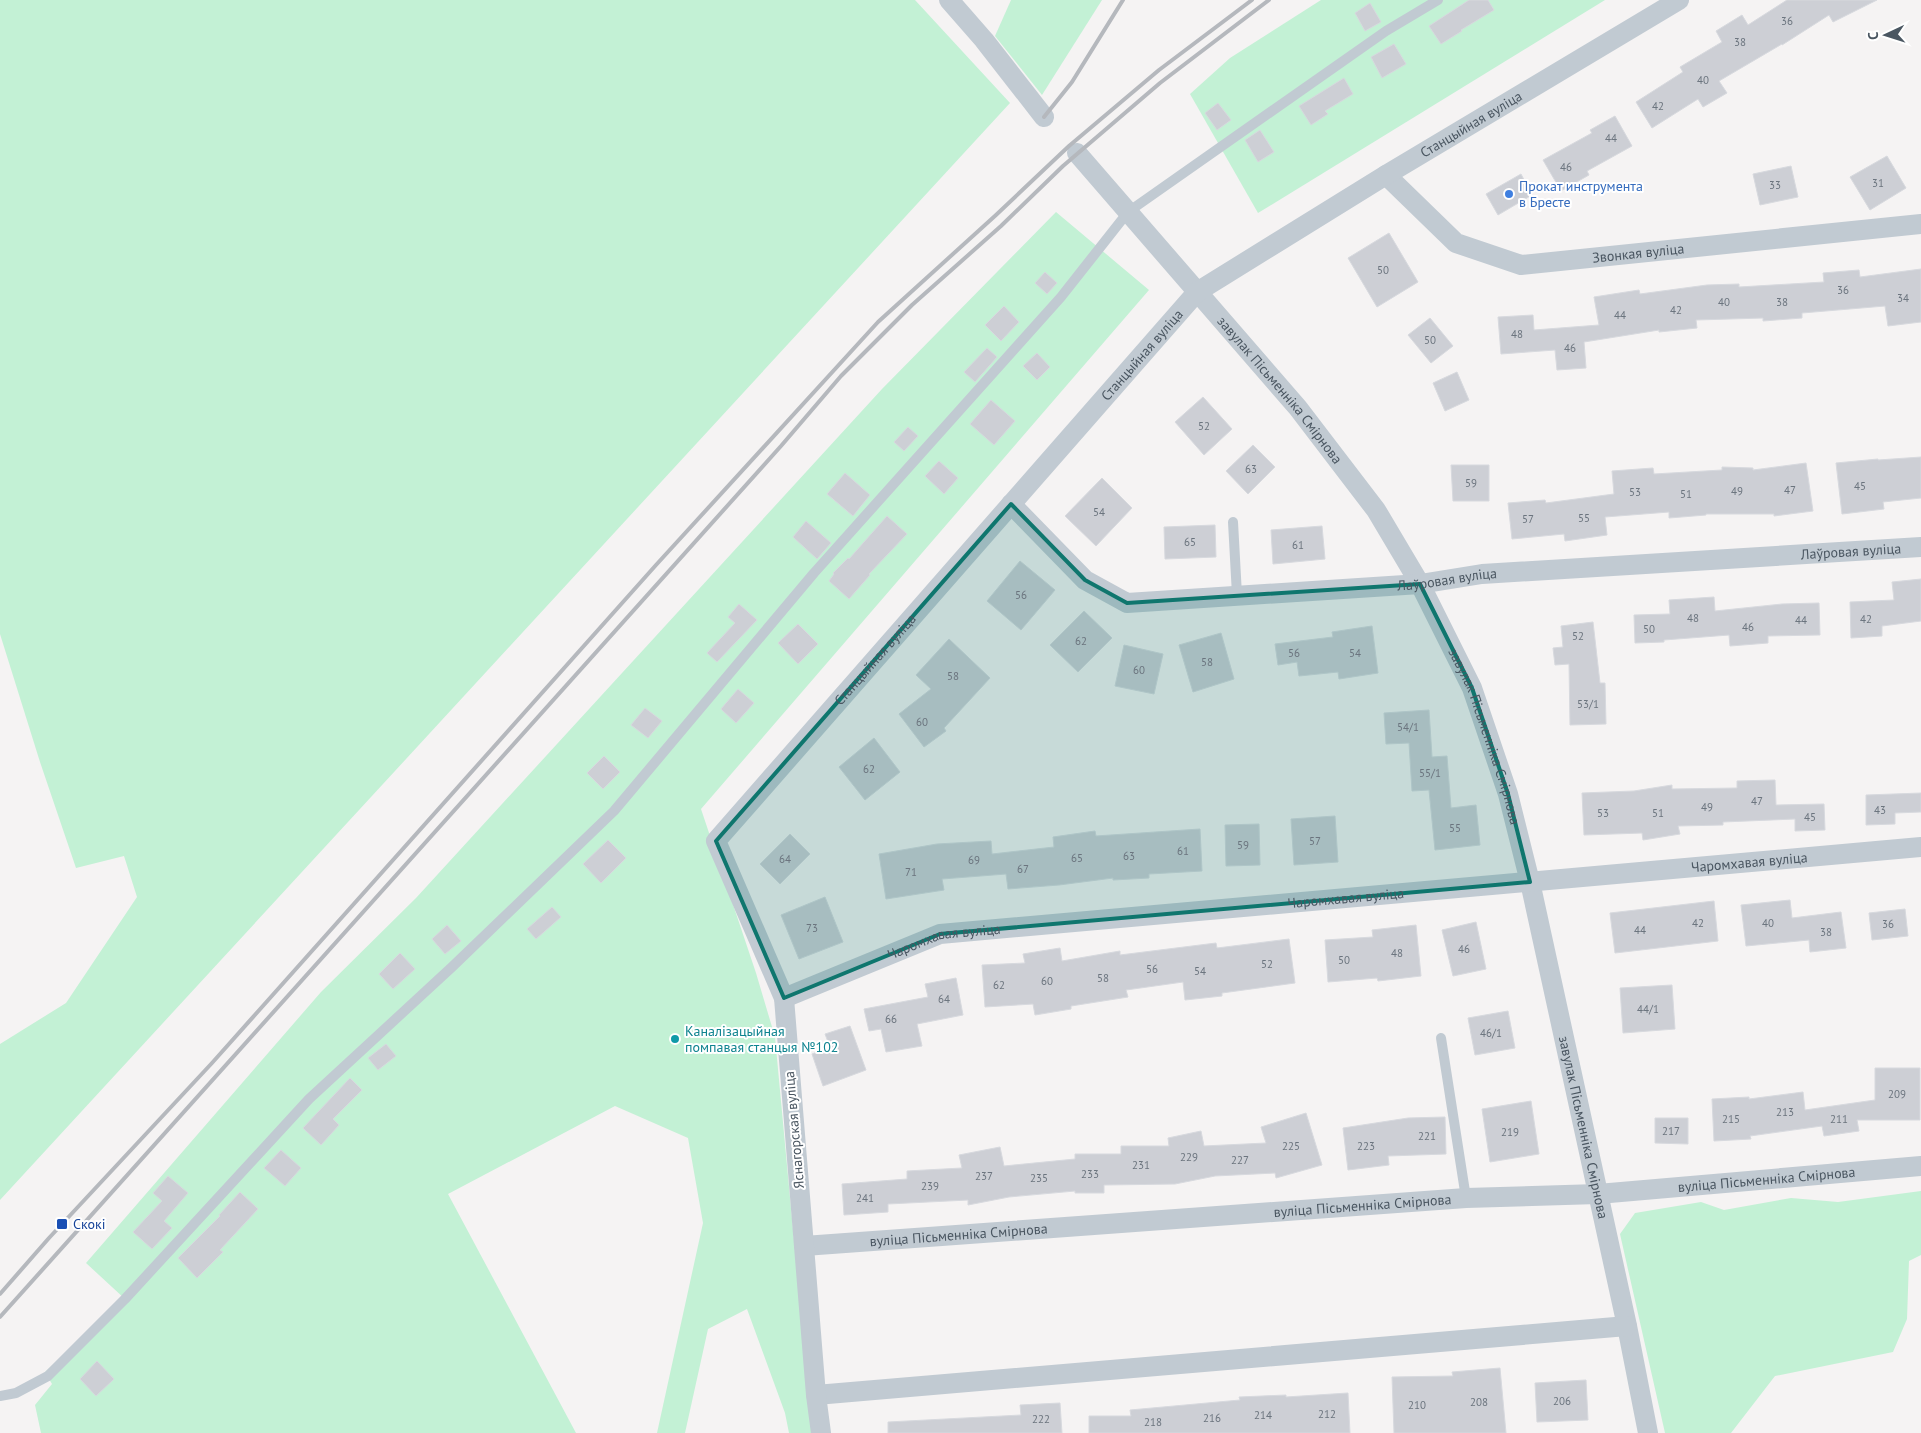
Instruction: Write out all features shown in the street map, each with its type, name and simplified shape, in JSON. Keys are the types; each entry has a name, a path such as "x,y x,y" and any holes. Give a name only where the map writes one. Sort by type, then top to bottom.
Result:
{"street":[{"path":"949,0 984,40 1044,116"},
{"name":"Станцыйная вуліца","path":"716,841 1197,292 1386,175 1678,0"},
{"name":"завулак Пісьменніка Смірнова","path":"1076,153 1298,408 1376,510 1420,584 1472,688 1508,794 1530,882 1627,1326 1648,1433"},
{"name":"Звонкая вуліца","path":"1386,175 1456,243 1521,265 1921,224"},
{"name":"Лаўровая вуліца","path":"1011,504 1085,580 1126,603 1420,584 1482,574 1921,547"},
{"name":"Яснагорская вуліца","path":"716,841 784,998 816,1395 821,1433"},
{"name":"Чаромхавая вуліца","path":"784,998 940,934 1921,847"},
{"name":"вуліца Пісьменніка Смірнова","path":"804,1246 1466,1198 1598,1194 1921,1166"},
{"path":"816,1395 1627,1326"}],"lane":[{"path":"0,1396 16,1392 48,1376 125,1299 309,1100 452,967 614,811 814,573 1062,297 1128,212 1386,31 1438,0"},
{"path":"1233,522 1237,595"},
{"path":"1441,1038 1466,1198"}],"highlighted area":[{"path":"1011,504 1085,580 1127,603 1420,584 1472,688 1508,794 1530,882 940,934 784,998 716,841"}],"green space":[{"path":"0,0 915,0 1010,103 0,1200 0,1044 66,1003 137,897 124,856 76,868 0,634"},
{"path":"1011,0 1102,0 1042,95 995,36"},
{"path":"1321,0 1605,0 1258,213 1190,94 1230,58"},
{"path":"1056,212 1149,290 701,809 756,973 775,1037 812,1433 789,1433 785,1413 747,1309 708,1329 685,1433 657,1433 703,1223 688,1138 615,1106 448,1194 576,1433 41,1433 35,1405 52,1384 45,1372 125,1299 86,1263 321,992 416,898 882,389"},
{"path":"1921,1191 1921,1255 1909,1261 1907,1319 1893,1352 1775,1376 1731,1433 1665,1433 1620,1234 1635,1213 1701,1202 1724,1210 1791,1198 1838,1202"}],"building":[{"path":"1469,0 1488,0 1494,10 1441,44 1429,26"},
{"path":"1787,0 1877,0 1833,22 1829,15 1782,45 1719,81 1727,93 1703,107 1698,99 1652,128 1636,102 1683,72 1680,67 1722,42 1716,31 1742,15 1748,25"},
{"path":"1370,3 1381,22 1365,31 1355,13"},
{"path":"1394,44 1406,64 1382,78 1371,57"},
{"path":"1344,78 1353,94 1325,111 1328,114 1311,125 1299,106"},
{"path":"1218,103 1231,120 1217,130 1205,113"},
{"path":"1615,116 1632,146 1587,171 1589,175 1561,191 1543,160 1592,133 1590,130"},
{"path":"1260,130 1274,152 1258,162 1245,140"},
{"path":"1887,156 1906,188 1870,210 1850,177"},
{"path":"1791,166 1798,197 1760,205 1753,174"},
{"name":"Прокат инструмента в Бресте","path":"1521,174 1532,195 1498,215 1486,194"},
{"path":"1389,233 1418,282 1377,307 1348,258"},
{"path":"1921,269 1921,322 1888,326 1885,306 1802,313 1802,318 1763,321 1763,318 1696,320 1697,328 1659,332 1659,330 1584,342 1586,368 1557,370 1555,350 1501,354 1498,317 1533,315 1534,330 1599,325 1594,297 1639,290 1640,294 1707,285 1739,284 1739,287 1824,282 1823,273 1859,270 1860,277"},
{"path":"1045,272 1057,283 1047,294 1035,283"},
{"path":"1004,306 1019,322 1001,341 985,325"},
{"path":"1430,318 1453,346 1431,363 1408,335"},
{"path":"987,348 997,357 975,382 964,372"},
{"path":"1037,353 1050,367 1037,380 1023,366"},
{"path":"1457,372 1469,400 1445,411 1433,383"},
{"path":"1203,397 1232,429 1204,455 1175,422"},
{"path":"991,400 1015,421 994,445 970,424"},
{"path":"908,427 918,436 904,451 894,442"},
{"path":"1253,445 1275,467 1248,494 1226,471"},
{"path":"1921,457 1921,498 1883,502 1884,509 1842,514 1836,463"},
{"path":"939,461 958,478 944,494 925,476"},
{"path":"1806,463 1813,511 1774,516 1774,514 1706,514 1669,518 1669,512 1605,517 1607,535 1565,541 1564,534 1512,539 1508,503 1545,500 1546,503 1614,494 1612,471 1653,468 1654,474 1722,470 1722,467 1753,468 1753,470"},
{"path":"1451,465 1489,465 1489,501 1453,501"},
{"path":"845,473 870,495 853,516 827,494"},
{"path":"1102,478 1132,508 1096,546 1065,516"},
{"path":"887,516 907,534 869,574 849,599 829,581 833,573 849,559"},
{"path":"806,521 831,543 817,559 793,537"},
{"path":"1215,525 1216,557 1165,559 1164,527"},
{"path":"1322,526 1325,559 1273,564 1271,530"},
{"path":"1020,561 1055,590 1021,630 987,601"},
{"path":"1921,579 1921,621 1882,626 1882,636 1851,638 1850,602 1894,600 1892,582"},
{"path":"1714,597 1715,611 1782,604 1819,603 1820,635 1768,636 1768,643 1730,646 1729,635 1635,643 1634,615 1670,614 1669,600"},
{"path":"739,604 757,620 717,662 707,653 735,623 728,617"},
{"path":"1084,611 1112,638 1078,672 1050,645"},
{"path":"1593,622 1600,683 1605,683 1606,724 1570,725 1569,664 1555,665 1553,648 1563,647 1561,626"},
{"path":"798,624 818,644 798,664 778,643"},
{"path":"1372,626 1378,673 1339,679 1338,672 1299,676 1297,662 1278,665 1275,644 1333,637 1332,632"},
{"path":"1221,633 1234,679 1193,692 1179,645"},
{"path":"949,639 990,678 944,728 946,731 924,747 899,714 931,689 916,675"},
{"path":"1124,645 1163,654 1154,694 1115,686"},
{"path":"738,689 754,703 736,723 721,709"},
{"path":"645,708 662,721 648,738 631,725"},
{"path":"1429,710 1432,757 1447,756 1451,808 1476,805 1480,845 1435,850 1429,790 1412,791 1409,743 1386,744 1384,713"},
{"path":"874,738 900,772 865,800 839,767"},
{"path":"604,756 620,772 603,789 587,773"},
{"path":"1775,780 1776,805 1824,804 1825,830 1795,831 1795,819 1723,822 1723,825 1678,826 1680,834 1643,840 1642,833 1584,835 1582,793 1634,791 1672,785 1672,789 1737,788 1737,781"},
{"path":"1921,793 1921,812 1895,813 1895,824 1866,825 1866,795"},
{"path":"1335,816 1338,862 1294,865 1291,819"},
{"path":"1259,824 1260,865 1226,866 1225,825"},
{"path":"1200,829 1202,871 1149,874 1149,878 1113,880 1113,878 1008,889 1006,874 942,879 944,890 886,899 879,854 937,844 991,841 992,854 1054,847 1053,837 1095,831 1096,836"},
{"path":"790,834 810,854 780,884 760,864"},
{"path":"608,840 626,858 601,883 583,864"},
{"path":"825,897 843,942 799,959 781,915"},
{"path":"1790,900 1792,918 1841,912 1846,948 1810,952 1809,940 1746,946 1741,905"},
{"path":"1714,901 1718,941 1615,953 1610,913"},
{"path":"552,907 561,917 536,939 527,929"},
{"path":"1905,909 1908,936 1872,940 1869,913"},
{"path":"1476,922 1486,969 1453,976 1442,930"},
{"path":"447,925 461,941 445,954 432,939"},
{"path":"1416,925 1421,976 1378,981 1377,978 1328,982 1325,940 1373,937 1372,930"},
{"path":"1289,939 1295,983 1222,993 1222,996 1185,1000 1183,982 1126,990 1128,997 1071,1006 1071,1009 1035,1015 1033,1004 985,1007 982,965 1025,963 1023,954 1060,948 1062,961 1120,951 1120,955 1216,943 1217,948"},
{"path":"400,953 415,969 393,989 379,974"},
{"path":"956,978 963,1015 917,1024 922,1046 886,1052 881,1029 869,1031 864,1009 928,997 925,984"},
{"path":"1672,985 1675,1029 1623,1033 1620,988"},
{"path":"1508,1011 1515,1048 1475,1055 1468,1018"},
{"path":"850,1026 866,1070 823,1086 812,1054 830,1047 825,1034"},
{"path":"386,1044 396,1056 378,1070 368,1058"},
{"path":"1875,1068 1920,1068 1920,1120 1857,1120 1859,1131 1824,1136 1822,1126 1750,1136 1751,1139 1714,1141 1712,1099 1749,1097 1749,1099 1803,1092 1805,1110 1875,1100"},
{"path":"350,1078 362,1090 333,1119 339,1125 321,1145 303,1128"},
{"path":"1531,1101 1539,1154 1490,1162 1482,1109"},
{"path":"1306,1113 1322,1165 1276,1178 1275,1173 1215,1176 1175,1184 1104,1185 1104,1193 1075,1193 1075,1191 1009,1197 968,1205 968,1200 888,1204 888,1212 844,1215 842,1184 907,1179 907,1171 962,1168 959,1155 1000,1147 1004,1166 1075,1159 1075,1154 1121,1154 1121,1146 1169,1146 1168,1138 1201,1131 1204,1146 1266,1143 1261,1127"},
{"path":"1445,1117 1446,1154 1388,1156 1389,1165 1348,1170 1343,1128 1408,1118"},
{"path":"1655,1118 1688,1118 1688,1144 1655,1143"},
{"path":"281,1150 301,1168 285,1186 264,1168"},
{"path":"168,1176 188,1193 164,1221 172,1228 152,1249 133,1232 162,1201 153,1193"},
{"path":"240,1192 258,1209 220,1250 223,1252 197,1278 178,1258 220,1216"},
{"path":"97,1361 114,1379 96,1396 80,1379"},
{"path":"1500,1368 1506,1433 1394,1433 1392,1377 1453,1376 1452,1372"},
{"path":"1586,1380 1588,1420 1537,1422 1535,1383"},
{"path":"1348,1393 1350,1433 1089,1433 1089,1416 1131,1416 1130,1410 1240,1400 1239,1397 1286,1395 1286,1397"},
{"path":"1060,1403 1062,1433 888,1433 888,1422 1021,1415 1020,1405"}],"railway":[{"path":"1044,117 1072,82 1123,0"},
{"path":"0,1294 49,1238 212,1063 656,565 878,322 1069,146 1159,70 1252,0"},
{"path":"0,1317 781,446 841,376 912,305 1001,226 1063,166 1160,83 1269,0"}],"place":[{"name":"Прокат инструмента в Бресте","path":"1509,194"},
{"name":"Каналізацыйная помпавая станцыя №102","path":"675,1039"},
{"name":"Скокі","path":"62,1224"}]}
